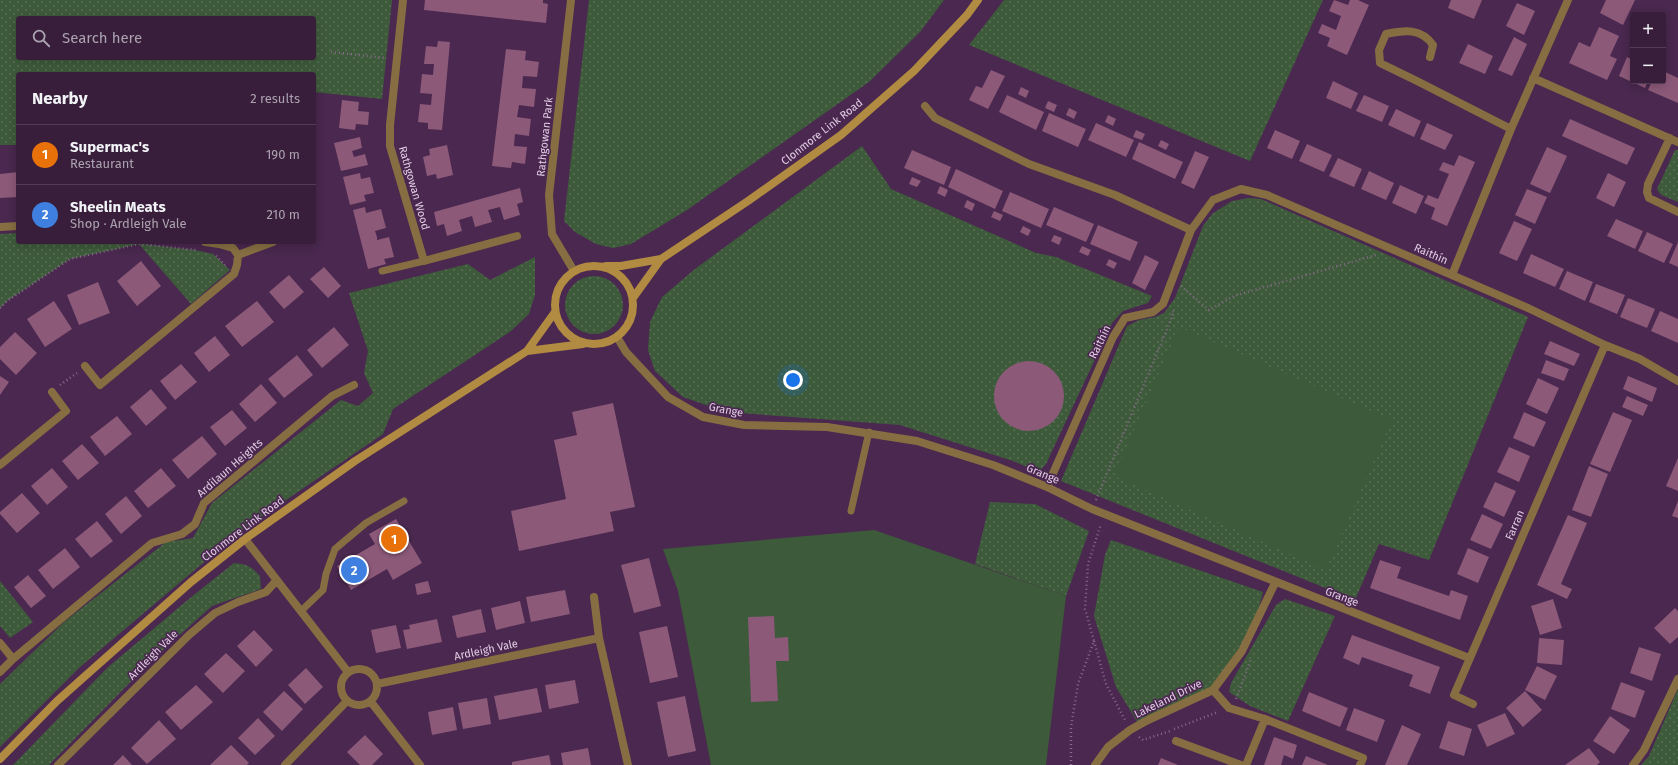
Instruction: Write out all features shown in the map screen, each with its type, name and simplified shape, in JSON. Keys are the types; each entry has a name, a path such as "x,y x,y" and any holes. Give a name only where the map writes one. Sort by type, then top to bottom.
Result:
{"main road":[{"name":"Clonmore Link Road","path":"603,266 622,266 660,258 748,201 841,135 914,72 967,15 978,0"},
{"name":"Clonmore Link Road","path":"633,298 660,258"},
{"path":"593,265 603,266 614,271 623,278 629,287 633,298 634,309 631,320 625,330 617,337 597,345 586,344 575,340 566,333 559,323 555,312 555,300 558,289 564,279 574,271 593,265"},
{"name":"Clonmore Link Road","path":"0,760 57,701 191,582 245,539 355,461 527,350 555,312"},
{"name":"Clonmore Link Road","path":"527,350 586,344"}],"street":[{"name":"Rathgowan Wood","path":"403,0 390,125 390,146 424,261"},
{"name":"Rathgowan Park","path":"571,0 549,195 552,234 574,271"},
{"name":"Raithín","path":"1452,275 1511,130 1568,0"},
{"path":"1430,57 1433,45 1430,40 1426,36 1410,31 1386,34 1379,50 1380,63 1417,80 1511,130"},
{"path":"1533,78 1678,142"},
{"path":"925,106 935,118 1029,164 1115,196 1191,230"},
{"path":"1670,138 1648,184 1647,192 1649,198 1678,212"},
{"name":"Raithín","path":"1047,488 1113,337 1125,318 1153,312 1163,304 1191,230 1212,200 1241,189 1267,195 1528,308 1640,359 1678,381"},
{"path":"0,227 16,226"},
{"path":"424,261 517,236"},
{"path":"85,366 100,385 234,274 238,255 234,248 219,244"},
{"path":"238,255 268,244"},
{"name":"Grange","path":"617,337 626,352 668,397 703,417 744,425 827,428 869,432 917,441 993,465 1092,509 1469,658"},
{"name":"Farran","path":"1473,704 1454,695 1605,344"},
{"name":"Ardilaun Heights","path":"0,672 13,659 152,543 182,534 195,524 204,503 332,396 354,385"},
{"path":"0,465 66,411 52,392"},
{"path":"245,539 348,672"},
{"name":"Ardleigh Vale","path":"58,765 189,635 215,613 238,602 266,592 277,580"},
{"name":"Lakeland Drive","path":"1095,765 1108,747 1130,730 1213,690 1242,651 1275,582"},
{"path":"594,598 599,638 628,765"},
{"name":"Ardleigh Vale","path":"377,684 599,638"},
{"path":"0,643 13,659"},
{"path":"354,670 366,670 375,678 377,684 377,694 371,702 366,705 356,706 343,697 340,687 348,672 354,670"},
{"path":"1633,765 1644,750 1678,679"},
{"path":"1213,690 1229,708 1265,719 1363,758 1360,765"},
{"path":"286,765 347,701"},
{"path":"371,702 420,765"},
{"path":"1246,765 1265,719"},
{"path":"1176,741 1241,765"}],"lane":[{"path":"382,271 424,261"},
{"path":"851,512 869,432"},
{"path":"301,611 323,590 326,574 335,549 366,523 404,501"}],"path":[{"path":"331,52 397,59"},
{"path":"0,308 7,301 70,259 140,244 201,251"},
{"path":"1172,279 1209,310 1234,296 1394,250"},
{"path":"213,254 234,274"},
{"path":"52,392 85,366"},
{"path":"1094,641 1106,684 1130,730 1143,740"}],"green space":[{"path":"0,0 392,0 382,99 316,92 316,72 16,72 16,145 0,145"},
{"path":"589,0 944,0 920,32 869,82 687,210 631,244 613,248 596,244 575,232 564,221"},
{"path":"1004,0 1323,0 1250,161 969,45"},
{"path":"862,146 891,189 1036,253 1056,257 1152,296 1148,303 1123,311 1112,323 1046,464 1039,472 1013,461 900,425 726,412 683,397 655,371 648,350 650,322 662,297 695,269"},
{"path":"1675,150 1678,150 1678,202 1661,195 1657,189"},
{"path":"1249,198 1261,199 1528,317 1429,560 1379,544 1355,600 1061,481 1127,326 1139,320 1155,317 1164,313 1175,298 1203,226 1212,214 1232,201"},
{"path":"16,233 16,244 139,244 70,259 7,301 0,308 0,234"},
{"path":"139,244 195,250 213,254 230,270 191,304"},
{"path":"535,257 535,295 529,314 511,331 393,409 383,434 242,530 80,667 0,747 0,684 64,622 166,542 193,538 212,503 341,400 358,406 373,393 364,373 368,351 349,293 468,264 490,280"},
{"path":"588,276 600,276 615,284 623,299 623,311 615,326 600,334 588,334 573,326 565,311 565,299 573,284"},
{"path":"1179,327 1392,420 1326,570 1114,476"},
{"path":"990,502 1035,504 1089,531 1066,596 975,564"},
{"path":"874,530 1066,596 1046,765 711,765 678,591 663,549"},
{"path":"1111,540 1263,592 1254,626 1213,690 1139,725 1116,687 1094,616 1105,555"},
{"path":"234,563 246,565 252,568 260,576 261,589 212,606 154,658 49,765 13,765 107,668"},
{"path":"0,581 33,622 10,638 0,626"},
{"path":"1285,599 1335,616 1288,721 1250,706 1229,692 1231,683 1276,605"},
{"path":"1678,689 1678,765 1641,765 1649,756"}],"building":[{"path":"425,0 543,0 543,3 548,4 546,23 424,10"},
{"path":"1334,0 1348,5 1350,0 1358,0 1369,5 1347,55 1327,46 1330,38 1318,33 1322,24 1336,30 1341,16 1329,11"},
{"path":"1451,0 1482,0 1474,19 1448,8"},
{"path":"1606,0 1635,0 1623,25 1600,13"},
{"path":"1517,3 1535,11 1524,35 1506,26"},
{"path":"1599,27 1619,36 1610,56 1617,59 1607,80 1569,63 1579,42 1590,47"},
{"path":"1514,37 1527,44 1512,76 1498,70"},
{"path":"438,41 450,42 442,130 428,129 428,123 418,122 420,104 431,105 432,94 420,93 422,74 433,75 434,64 424,64 426,46 437,47"},
{"path":"1468,44 1493,56 1485,74 1459,63"},
{"path":"506,49 526,51 525,60 539,62 537,77 523,76 522,88 536,89 534,107 519,105 517,117 531,119 529,136 515,134 514,146 527,147 525,164 512,162 511,168 492,166"},
{"path":"1627,57 1630,58 1630,81 1619,76"},
{"path":"991,70 1005,76 988,109 969,100 976,86 982,88"},
{"path":"1666,72 1678,78 1678,103 1648,90 1651,84 1666,84"},
{"path":"1333,81 1358,93 1351,109 1326,98"},
{"path":"1636,84 1647,84 1645,88"},
{"path":"1021,87 1029,91 1026,98 1018,94"},
{"path":"1007,95 1044,112 1036,130 999,112"},
{"path":"1364,95 1389,106 1382,122 1356,111"},
{"path":"342,100 359,102 358,111 369,112 368,125 356,124 355,130 339,128"},
{"path":"1048,101 1057,105 1054,112 1045,108"},
{"path":"1069,108 1077,112 1074,119 1066,115"},
{"path":"1396,109 1421,121 1414,137 1388,125"},
{"path":"1049,113 1086,129 1078,147 1042,131"},
{"path":"1108,115 1116,119 1113,126 1105,122"},
{"path":"1570,119 1635,148 1627,165 1562,136"},
{"path":"1096,123 1134,140 1126,157 1088,140"},
{"path":"1427,123 1453,135 1445,150 1420,139"},
{"path":"1136,130 1145,134 1142,140 1133,137"},
{"path":"1275,130 1300,141 1292,159 1267,148"},
{"path":"360,137 362,148 352,151 354,157 365,154 368,165 341,171 334,143"},
{"path":"1161,140 1169,144 1166,150 1158,146"},
{"path":"1139,142 1183,162 1175,179 1132,159"},
{"path":"1307,144 1332,155 1324,172 1299,161"},
{"path":"447,145 453,175 437,179 436,174 427,176 423,157 430,155 429,149"},
{"path":"1547,147 1567,156 1550,193 1530,184"},
{"path":"912,150 951,167 944,185 904,168"},
{"path":"1195,151 1209,157 1194,189 1181,183"},
{"path":"1459,155 1475,162 1447,226 1431,219 1435,208 1424,203 1428,195 1438,199 1449,174 1439,170 1443,162 1454,166"},
{"path":"1338,158 1362,169 1354,187 1329,176"},
{"path":"956,169 1003,191 995,209 948,187"},
{"path":"1369,171 1394,183 1386,200 1361,189"},
{"path":"16,172 16,197 0,198 0,174"},
{"path":"360,173 361,179 370,177 374,193 364,195 366,201 350,205 343,177"},
{"path":"1608,173 1626,182 1614,207 1596,198"},
{"path":"912,177 921,181 917,187 909,184"},
{"path":"1400,185 1424,196 1416,214 1392,203"},
{"path":"940,186 948,190 945,197 937,193"},
{"path":"520,188 523,202 517,204 520,215 504,220 500,207 488,210 492,222 475,227 472,216 459,220 462,231 447,236 444,224 437,226 434,212"},
{"path":"1527,189 1547,197 1535,224 1515,215"},
{"path":"1010,192 1049,209 1041,228 1002,211"},
{"path":"967,200 975,204 972,211 964,207"},
{"path":"365,207 366,213 381,209 386,228 375,231 377,240 389,237 394,257 384,259 386,264 368,269 353,210"},
{"path":"1054,207 1094,224 1086,242 1046,225"},
{"path":"994,211 1003,215 1000,221 991,217"},
{"path":"1616,219 1643,231 1635,249 1607,236"},
{"path":"1514,221 1532,229 1517,261 1499,253"},
{"path":"1098,225 1138,242 1130,261 1090,244"},
{"path":"1023,226 1031,230 1028,236 1020,232"},
{"path":"1647,232 1673,244 1664,263 1638,251"},
{"path":"1054,235 1062,238 1059,245 1051,241"},
{"path":"1678,242 1678,267 1669,263"},
{"path":"1082,246 1091,250 1088,256 1079,252"},
{"path":"1531,254 1564,269 1555,287 1523,273"},
{"path":"1145,255 1159,262 1145,290 1132,283"},
{"path":"1109,259 1117,263 1114,269 1106,265"},
{"path":"141,261 161,286 137,306 117,281"},
{"path":"324,267 341,286 328,298 310,279"},
{"path":"1567,271 1593,282 1585,301 1559,289"},
{"path":"289,275 304,292 284,309 269,292"},
{"path":"98,282 110,313 79,325 67,295"},
{"path":"1596,284 1625,295 1617,314 1589,302"},
{"path":"1628,298 1655,309 1647,328 1620,317"},
{"path":"54,301 72,329 45,347 27,319"},
{"path":"257,301 274,322 242,347 225,326"},
{"path":"1660,311 1678,319 1678,343 1651,331"},
{"path":"334,327 349,345 322,368 307,350"},
{"path":"15,332 37,353 16,375 0,359 0,347"},
{"path":"215,336 230,355 209,372 194,353"},
{"path":"1550,341 1580,354 1574,366 1544,354"},
{"path":"297,355 313,375 284,398 268,379"},
{"path":"1546,360 1569,369 1564,381 1541,373"},
{"path":"1029,361 1042,364 1054,371 1061,383 1064,396 1061,409 1054,421 1042,428 1029,431 1016,428 1004,421 997,409 994,396 997,383 1004,371 1016,364"},
{"path":"181,364 197,382 175,400 160,381"},
{"path":"0,376 9,382 0,395"},
{"path":"1628,376 1657,388 1652,402 1623,389"},
{"path":"1538,378 1559,388 1547,414 1526,404"},
{"path":"261,384 277,403 255,422 239,404"},
{"path":"151,389 167,408 146,426 130,407"},
{"path":"1627,396 1648,405 1643,416 1622,407"},
{"path":"613,403 635,507 610,512 614,531 519,551 511,511 566,499 554,440 577,435 572,412"},
{"path":"232,410 247,428 225,446 210,427"},
{"path":"1524,412 1546,422 1534,447 1513,438"},
{"path":"1613,412 1632,420 1610,472 1590,464"},
{"path":"117,416 132,434 105,456 90,437"},
{"path":"202,436 217,454 188,479 172,460"},
{"path":"82,444 99,463 78,480 62,461"},
{"path":"1509,447 1530,456 1519,482 1497,472"},
{"path":"1678,458 1678,491 1666,486"},
{"path":"1589,466 1608,474 1591,517 1572,510"},
{"path":"52,468 68,487 47,505 31,486"},
{"path":"161,468 176,486 148,508 134,491"},
{"path":"1495,482 1516,491 1504,517 1483,507"},
{"path":"22,493 40,513 17,533 0,514 0,512"},
{"path":"126,496 142,516 121,534 105,514"},
{"path":"1678,501 1678,518 1672,516"},
{"path":"1482,514 1503,524 1491,549 1470,540"},
{"path":"1568,515 1587,523 1561,584 1572,589 1567,599 1537,585"},
{"path":"396,519 422,563 393,580 387,569 351,590 337,566 375,544 369,534"},
{"path":"97,521 113,541 91,558 75,539"},
{"path":"65,548 80,567 53,589 38,570"},
{"path":"1468,548 1489,557 1478,583 1457,574"},
{"path":"649,558 661,606 634,613 621,565"},
{"path":"1380,560 1401,567 1397,578 1449,596 1451,590 1468,596 1460,620 1370,588"},
{"path":"28,575 46,596 31,608 14,587"},
{"path":"428,581 431,592 417,595 415,584"},
{"path":"565,590 570,614 531,622 526,597"},
{"path":"1553,599 1562,628 1540,635 1531,606"},
{"path":"520,601 525,623 496,630 491,608"},
{"path":"1675,608 1678,611 1678,637 1670,644 1654,628"},
{"path":"481,609 486,632 457,638 452,616"},
{"path":"774,616 775,638 788,637 789,661 776,661 778,701 751,702 748,617"},
{"path":"437,619 442,642 407,649 403,630 410,629 409,625"},
{"path":"396,625 401,648 376,653 371,630"},
{"path":"667,626 678,677 650,683 639,632"},
{"path":"254,630 273,650 256,667 237,646"},
{"path":"1352,635 1440,667 1430,694 1409,686 1413,675 1362,657 1359,665 1343,658"},
{"path":"1539,638 1564,640 1562,665 1537,663"},
{"path":"1639,647 1661,654 1652,681 1630,673"},
{"path":"226,653 245,671 223,693 204,674"},
{"path":"1537,666 1557,676 1545,700 1525,690"},
{"path":"306,668 323,687 305,704 288,685"},
{"path":"575,680 579,703 549,709 545,685"},
{"path":"1621,682 1645,691 1635,718 1611,709"},
{"path":"196,685 213,702 181,730 165,712"},
{"path":"537,688 542,712 499,720 494,696"},
{"path":"284,691 303,709 282,731 263,712"},
{"path":"1525,691 1542,710 1523,727 1506,708"},
{"path":"1309,692 1348,708 1340,727 1302,711"},
{"path":"685,696 696,751 668,757 657,702"},
{"path":"487,698 491,724 463,729 458,703"},
{"path":"453,707 457,730 432,735 428,712"},
{"path":"1354,708 1385,720 1377,742 1346,730"},
{"path":"1505,713 1515,734 1487,747 1477,725"},
{"path":"1610,716 1630,730 1614,754 1593,741"},
{"path":"258,718 275,736 255,755 238,738"},
{"path":"159,720 176,739 147,764 131,748"},
{"path":"1448,721 1472,729 1464,756 1439,748"},
{"path":"1402,725 1421,734 1407,765 1385,765"},
{"path":"365,735 383,754 372,765 360,765 347,752"},
{"path":"1274,737 1297,745 1293,759 1284,755 1281,765 1264,765"},
{"path":"231,745 249,763 247,765 210,765"},
{"path":"588,748 591,765 563,765 561,753"},
{"path":"1589,748 1600,762 1597,765 1565,765"},
{"path":"123,755 132,765 113,765"},
{"path":"549,755 551,765 512,765 512,762"},
{"path":"1306,756 1328,765 1302,765"},
{"path":"1161,758 1178,765 1158,765"}],"place":[{"name":"Supermac's","path":"394,539"},
{"name":"Sheelin Meats","path":"354,570"}]}
